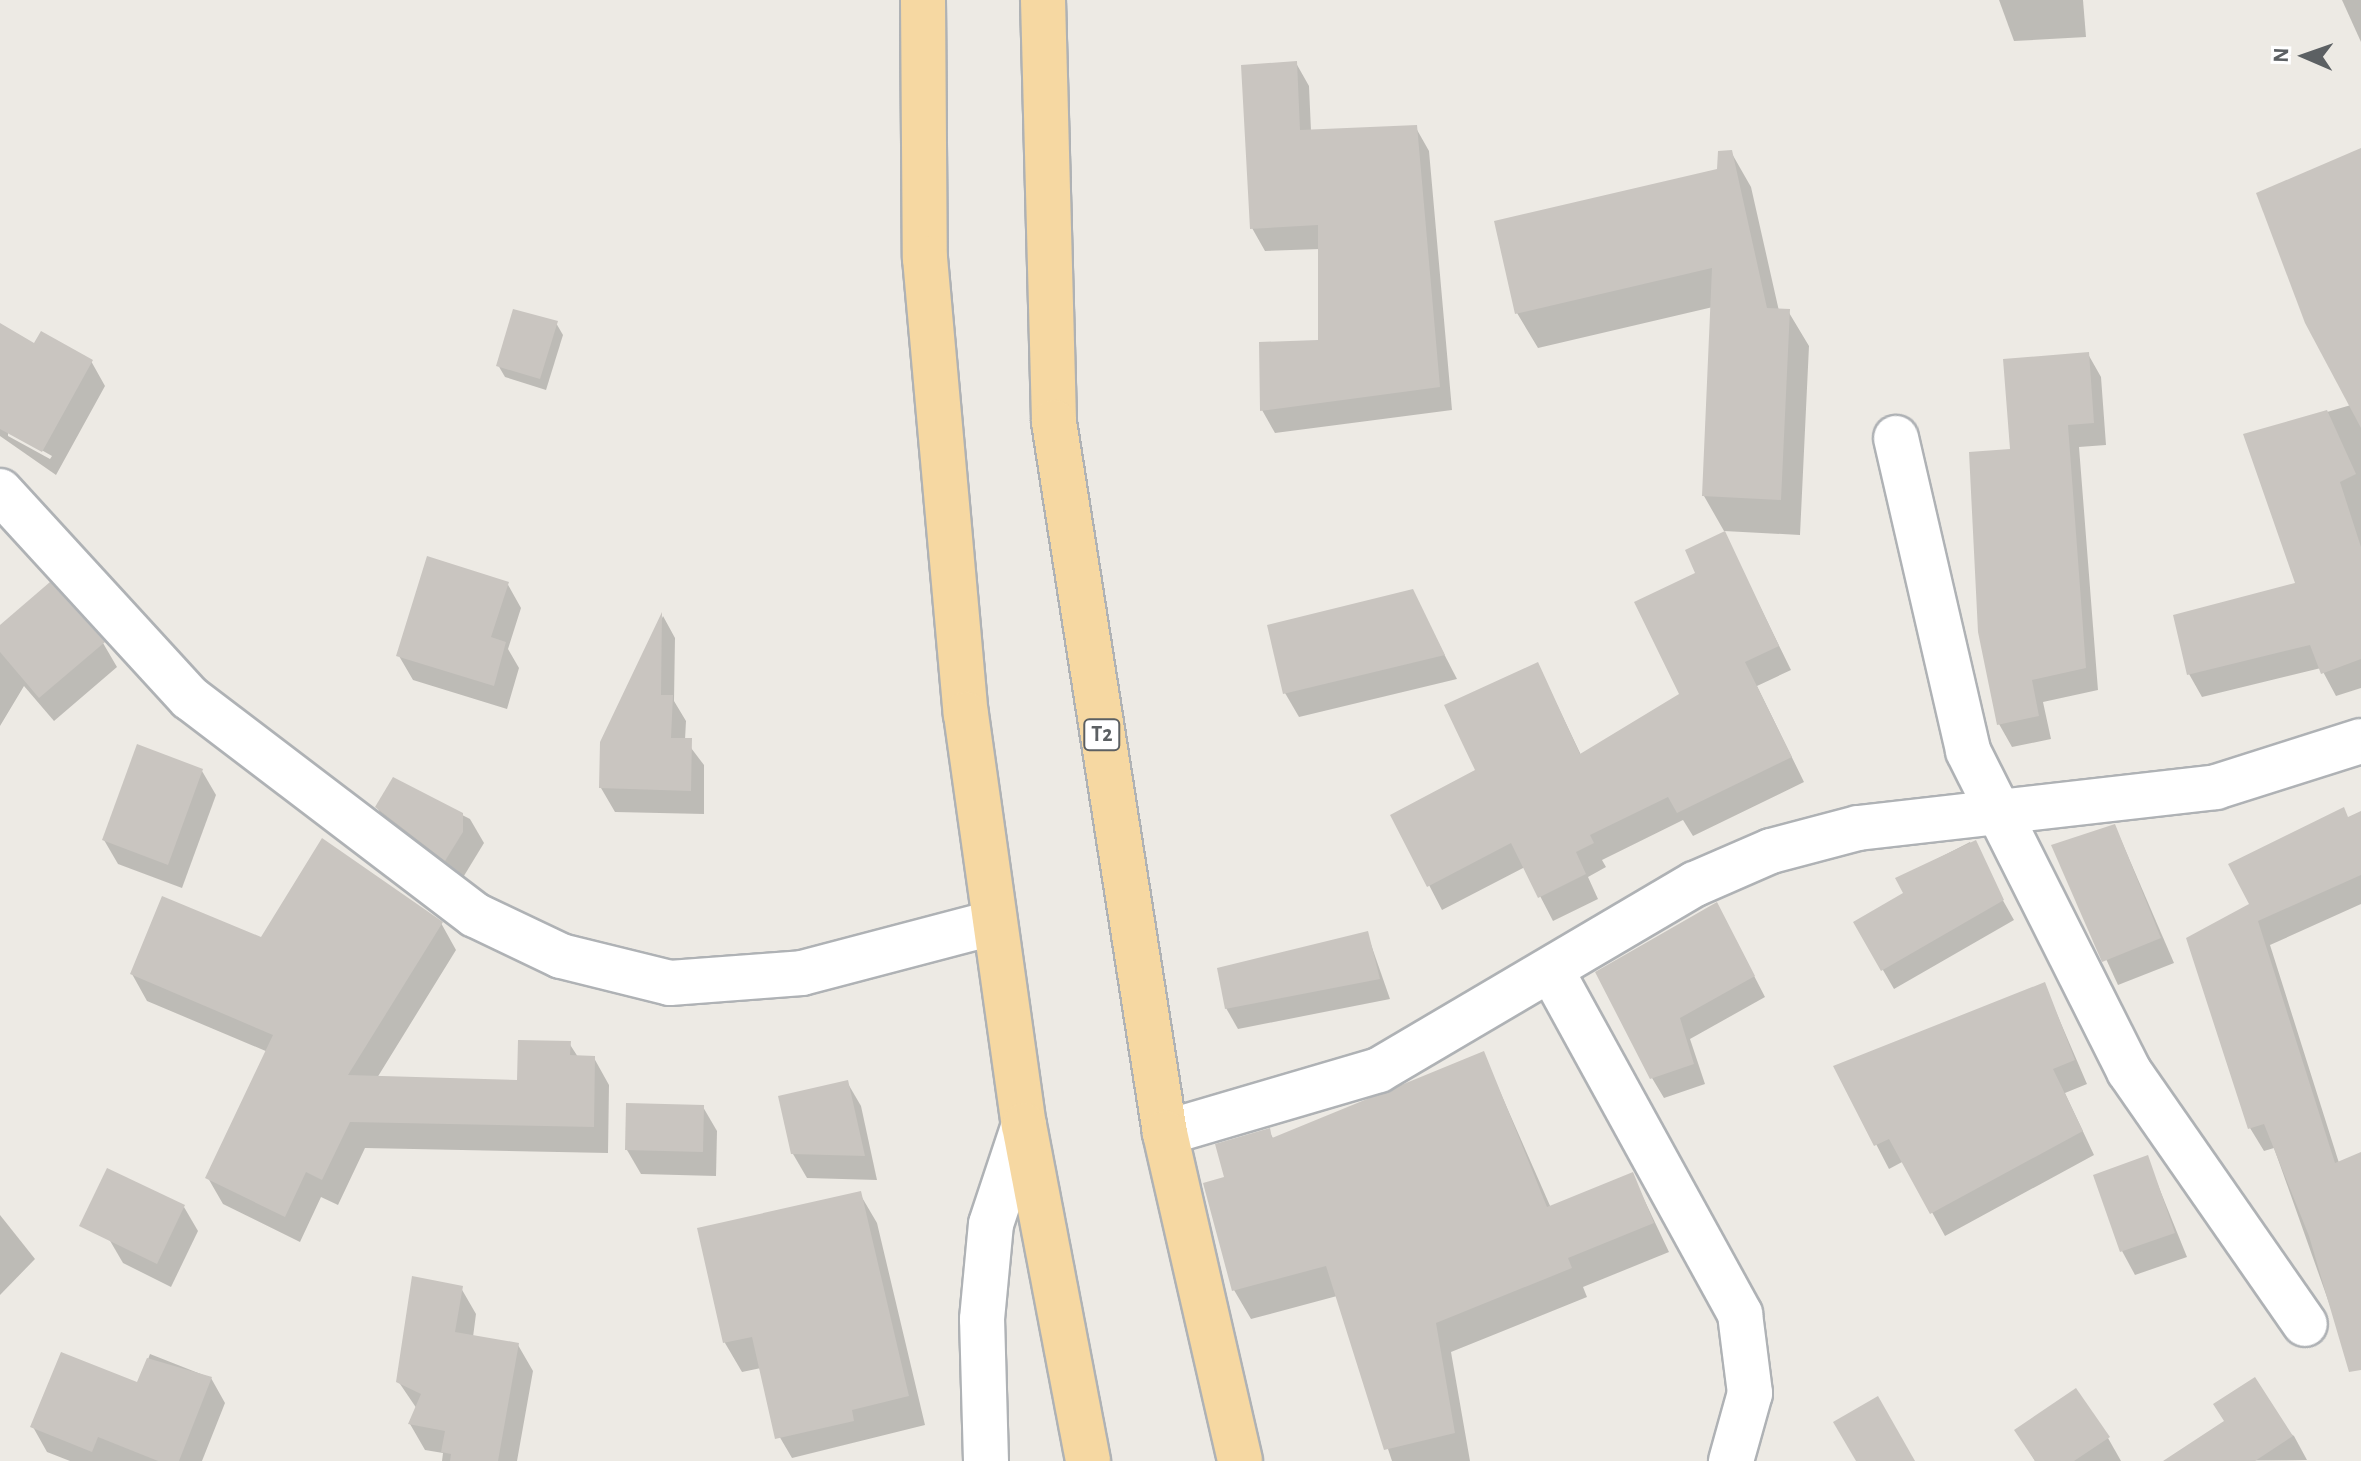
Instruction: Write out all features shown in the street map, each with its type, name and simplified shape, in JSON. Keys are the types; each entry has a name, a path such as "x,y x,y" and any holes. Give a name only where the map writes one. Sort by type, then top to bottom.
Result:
{"highway":[{"path":"923,0 925,258 993,923 1024,1125 1088,1461"},
{"name":"T2","path":"1043,0 1054,422 1165,1133 1240,1461"}],"street":[{"path":"1896,438 1964,736 2129,1071 2305,1324"},
{"path":"0,491 190,698 475,915 561,956 670,983 802,973 993,923"},
{"path":"1165,1133 1379,1070 1695,884 1771,851 1858,828 2216,787 2361,741"},
{"path":"1551,970 1740,1314 1750,1393 1731,1461"},
{"path":"986,1461 982,1319 991,1224 1024,1125"}],"building":[{"path":"1297,61 1300,130 1417,125 1440,387 1260,411 1259,342 1318,340 1318,225 1250,229 1241,65"},
{"path":"2361,148 2361,428 2305,323 2256,193"},
{"path":"1732,150 1767,308 1790,309 1781,500 1702,496 1712,268 1515,314 1494,221 1717,169 1718,151"},
{"path":"513,309 558,321 540,379 496,366"},
{"path":"0,323 34,343 41,331 93,360 42,452 0,429"},
{"path":"2089,352 2094,423 2068,425 2086,668 2032,680 2039,716 1997,725 1978,632 1969,452 2010,449 2003,359"},
{"path":"2327,410 2356,474 2340,482 2361,547 2361,659 2321,674 2310,645 2187,675 2173,615 2295,583 2243,434"},
{"path":"1725,531 1779,646 1745,662 1792,757 1677,813 1668,797 1590,835 1594,843 1576,852 1586,874 1538,898 1511,843 1427,887 1390,815 1475,770 1444,705 1538,662 1580,754 1679,694 1634,602 1695,573 1685,550"},
{"path":"427,556 509,582 491,637 506,642 494,686 396,656"},
{"path":"50,582 105,642 39,698 0,652 0,625"},
{"path":"1413,589 1445,655 1283,694 1267,625"},
{"path":"662,612 661,695 673,695 671,738 692,738 691,791 599,788 600,742"},
{"path":"137,744 203,769 168,865 102,840"},
{"path":"393,777 463,813 463,832 445,861 375,807"},
{"path":"2344,807 2348,817 2361,811 2361,875 2258,921 2335,1163 2361,1152 2361,1370 2349,1372 2309,1236 2264,1124 2248,1129 2186,938 2249,904 2228,864"},
{"path":"2115,824 2161,938 2102,962 2051,845"},
{"path":"322,838 443,922 348,1075 517,1080 518,1040 571,1041 570,1055 595,1056 594,1127 350,1122 322,1180 306,1172 285,1217 205,1178 273,1035 130,974 162,896 261,937"},
{"path":"1976,840 2004,900 1881,971 1853,922 1903,893 1895,878"},
{"path":"1717,902 1755,976 1680,1018 1694,1064 1650,1079 1595,972"},
{"path":"1368,931 1380,979 1225,1009 1217,968"},
{"path":"2045,982 2075,1060 2053,1069 2083,1131 1930,1214 1889,1139 1874,1146 1833,1066"},
{"path":"1484,1051 1547,1207 1633,1172 1654,1223 1568,1258 1572,1268 1436,1323 1455,1433 1384,1450 1326,1266 1232,1291 1203,1183 1224,1177 1215,1144 1270,1128 1272,1138"},
{"path":"848,1080 865,1156 791,1154 778,1096"},
{"path":"626,1103 704,1105 703,1152 625,1150"},
{"path":"2148,1155 2175,1233 2120,1252 2093,1175"},
{"path":"107,1168 185,1205 157,1264 79,1226"},
{"path":"861,1191 909,1396 852,1410 854,1421 775,1439 752,1337 723,1343 697,1228"},
{"path":"412,1276 463,1286 455,1332 519,1343 498,1461 450,1461 451,1454 441,1452 445,1431 408,1424 421,1394 396,1382"},
{"path":"61,1352 137,1382 147,1358 212,1377 179,1461 158,1461 98,1437 92,1452 30,1427"},
{"path":"2255,1377 2293,1436 2255,1461 2163,1461 2224,1421 2213,1404"},
{"path":"2076,1388 2110,1437 2074,1461 2035,1461 2014,1430"},
{"path":"1878,1396 1915,1461 1856,1461 1833,1422"}]}
